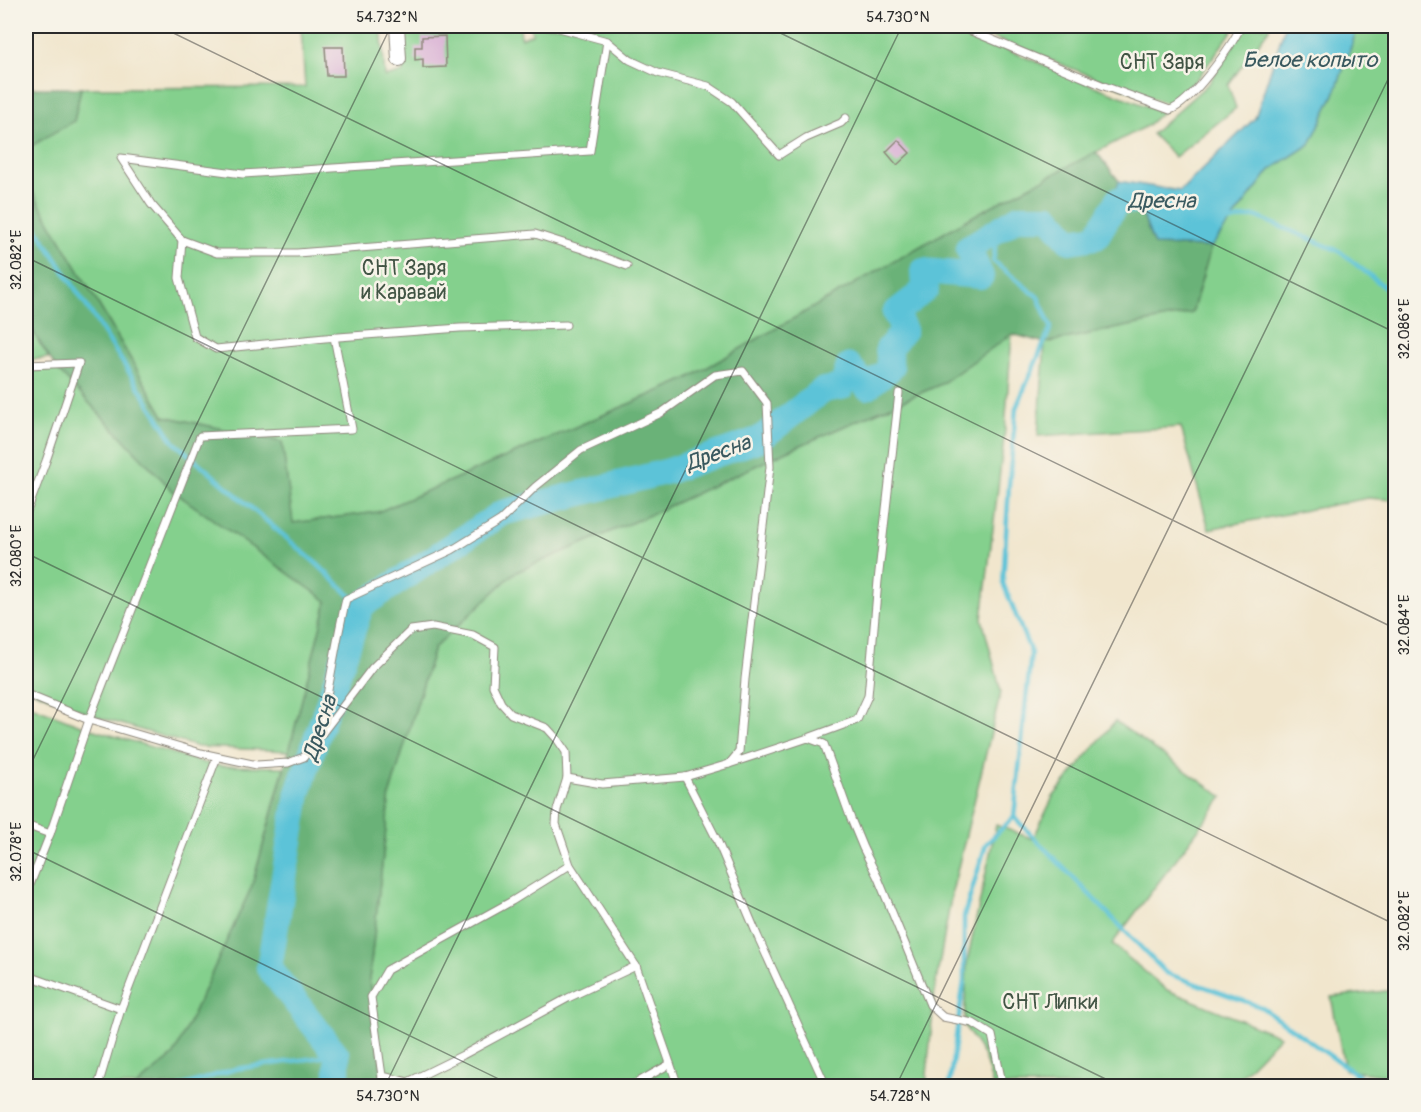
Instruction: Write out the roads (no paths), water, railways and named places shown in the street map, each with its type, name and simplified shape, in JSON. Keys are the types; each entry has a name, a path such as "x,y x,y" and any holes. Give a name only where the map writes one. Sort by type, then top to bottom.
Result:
{"street":[{"path":"398,26 399,59"}],"lane":[{"path":"552,26 607,40 630,60 658,73 708,86 732,102 779,156 806,138 841,123 846,118"},
{"path":"959,26 1104,86 1170,110 1183,102 1215,68 1236,38 1241,26"},
{"path":"607,40 590,151 243,174 121,158 151,204 182,240 217,253 297,253 535,234 627,266"},
{"path":"182,240 179,278 195,337 216,349 334,337 460,328 566,325"},
{"path":"26,895 50,834 89,720 200,436 352,429 334,337"},
{"path":"26,365 79,363 26,514"},
{"path":"318,740 346,599 452,550 501,520 535,487 581,450 662,413 715,375 744,371 767,404 770,467 745,679 739,752 729,764"},
{"path":"567,778 602,784 685,777 857,720 868,696 878,580 899,393"},
{"path":"26,694 89,720 201,753 257,765 288,763 304,758 365,676 411,630 433,627 474,635 495,647 493,686 501,703 511,714 547,728 566,752 567,778 557,810 556,824 570,865 636,966 678,1086"},
{"path":"808,738 824,744 851,819 883,889 930,1005 943,1017 973,1023 992,1035 1001,1078 1005,1086"},
{"path":"98,1086 121,1009 217,757"},
{"path":"685,777 717,840 826,1086"},
{"path":"26,825 50,834"},
{"path":"381,1086 382,1076 371,997 387,970 512,901 570,865"},
{"path":"382,1076 408,1082 463,1055 567,998 636,966"},
{"path":"26,975 121,1009"},
{"path":"631,1086 670,1064"}],"water":[{"name":"Белое копыто","path":"1283,26 1358,26 1336,90 1310,144 1270,170 1211,247 1154,245 1142,213 1110,209 1119,181 1180,191 1255,118 1284,29"}],"waterway":[{"name":"Дресна","path":"337,1086 337,1055 269,968 298,793 361,606 502,513 669,471 760,439 823,390 842,387 849,366 867,387 891,368 888,349 904,330 895,313 926,289 923,271 981,276 968,248 1019,217 1049,217 1070,241 1096,237 1118,200 1142,202"},
{"path":"26,212 174,442 317,564 361,606"},
{"path":"1226,222 1255,216 1339,251 1396,296"},
{"path":"998,230 993,261 1038,297 1051,327 1016,408 1009,485 1003,583 1031,653 1014,817 1166,973 1261,1007 1373,1086"},
{"path":"949,1086 964,981 964,916 986,844 1014,817"},
{"path":"182,1086 235,1069 337,1055"}],"park label":[{"name":"СНТ Заря","path":"1162,62"},
{"name":"СНТ Заря и Каравай","path":"404,280"},
{"name":"СНТ Липки","path":"1050,1002"}]}
